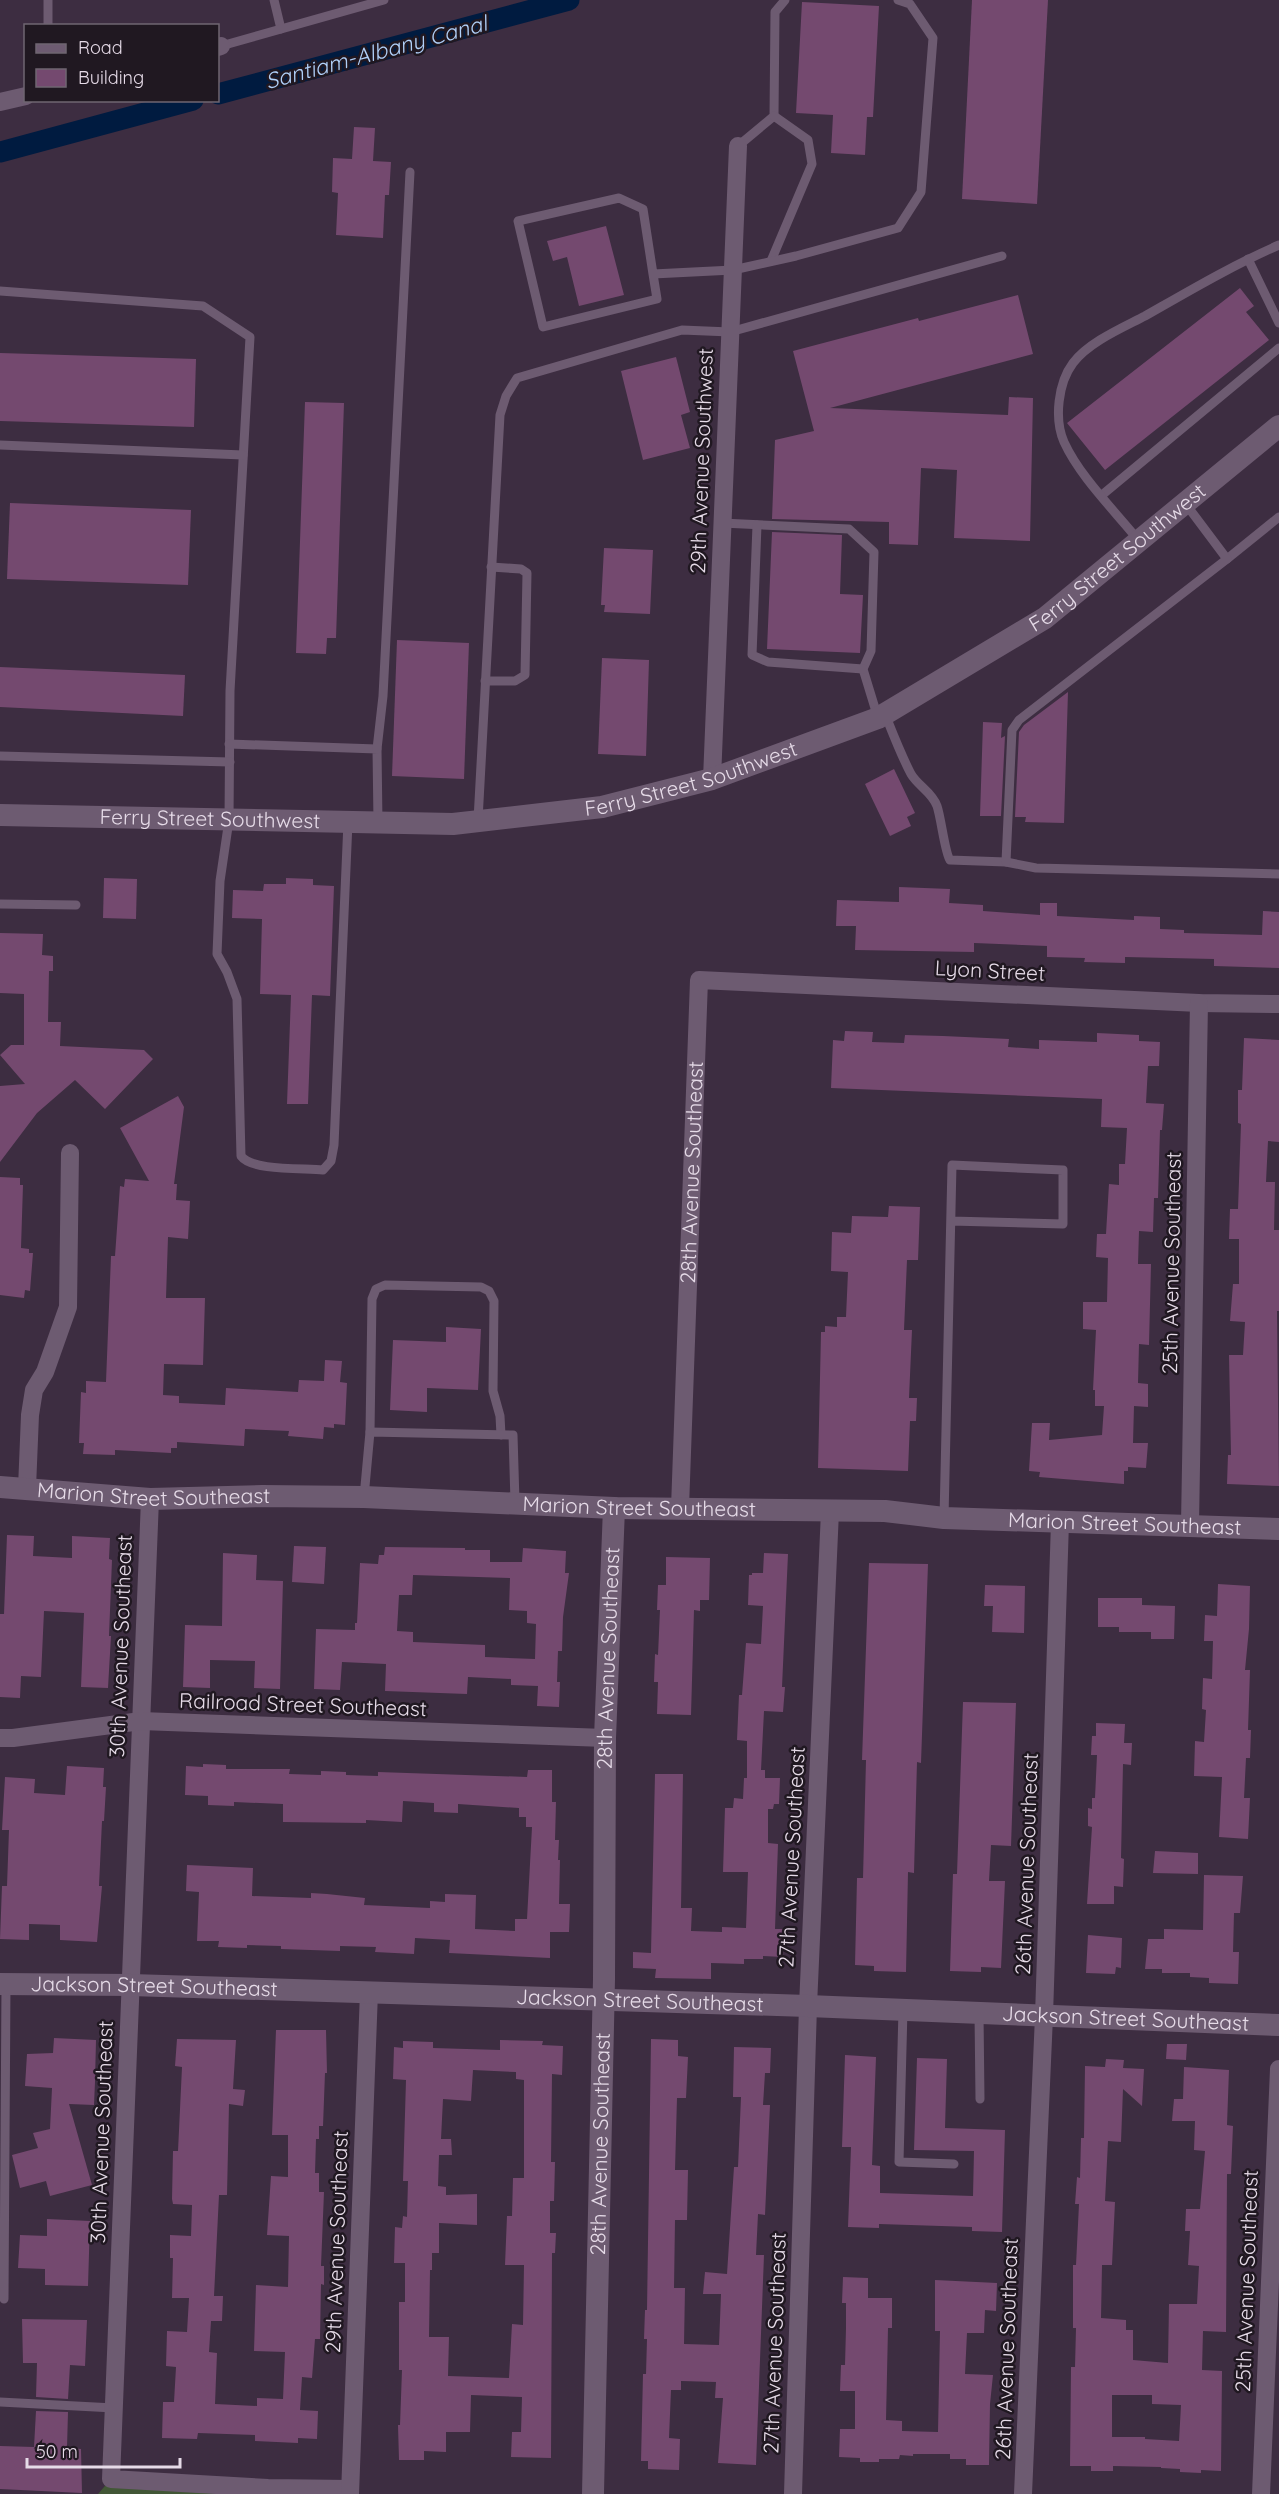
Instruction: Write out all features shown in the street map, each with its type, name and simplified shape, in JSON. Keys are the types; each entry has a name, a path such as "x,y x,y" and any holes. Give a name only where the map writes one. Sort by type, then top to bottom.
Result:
{"street":[{"path":"0,102 24,96"},
{"name":"29th Avenue Southwest","path":"711,779 738,146"},
{"name":"Ferry Street Southwest","path":"0,815 453,824 602,807 711,779 881,716 1045,618 1279,426"},
{"name":"Lyon Street","path":"699,980 1199,1003 1279,1004"},
{"name":"28th Avenue Southeast","path":"680,1508 699,980"},
{"name":"25th Avenue Southeast","path":"1190,1524 1199,1003"},
{"path":"27,1488 30,1416 34,1390 45,1372 68,1307 70,1153"},
{"name":"Marion Street Southeast","path":"0,1487 150,1499 262,1496 364,1497 614,1508 885,1511 944,1518 1190,1524 1279,1529"},
{"name":"30th Avenue Southeast","path":"150,1499 111,2479 350,2492"},
{"name":"28th Avenue Southeast","path":"593,2494 603,2000 605,1738 614,1508"},
{"name":"27th Avenue Southeast","path":"793,2494 808,2006 830,1511"},
{"name":"26th Avenue Southeast","path":"1023,2494 1044,2016 1060,1522"},
{"name":"Railroad Street Southeast","path":"0,1738 141,1721 605,1738"},
{"name":"Jackson Street Southeast","path":"3,1984 131,1985 808,2006 1279,2025"},
{"name":"29th Avenue Southeast","path":"350,2492 369,1992"},
{"name":"25th Avenue Southeast","path":"1261,2494 1274,2273 1279,2069"}],"lane":[{"path":"48,0 48,24"},
{"path":"274,0 281,29"},
{"path":"219,46 384,0"},
{"path":"738,146 774,116 775,12 785,0"},
{"path":"653,274 733,270 898,228 921,192 933,38 910,4 898,0"},
{"path":"771,261 812,164 808,140 774,116"},
{"path":"378,823 376,749 383,696 410,172"},
{"path":"620,198 643,210 653,274 657,299 543,327 518,221 620,198"},
{"path":"1139,541 1078,465 1063,441 1058,418 1064,377 1074,362 1114,333 1248,259 1279,245"},
{"path":"478,821 500,415 506,396 517,378 682,330 730,332 1002,256"},
{"path":"1248,259 1279,324"},
{"path":"0,291 203,306 250,337 230,691 229,819 220,882 217,954 227,972 237,999 241,1156 245,1162 323,1170 331,1161 334,1145 348,822"},
{"path":"1102,495 1279,348"},
{"path":"0,445 243,455"},
{"path":"1185,503 1227,559"},
{"path":"1006,862 1012,729 1020,720 1098,658 1279,517"},
{"path":"722,523 849,529 874,552 871,651 863,669 881,716 912,776 931,795 936,804 945,836 946,856 950,860 1006,862 1036,868 1279,874"},
{"path":"757,525 752,655 768,662 863,669"},
{"path":"485,681 515,681 525,675 527,573 521,569 491,567"},
{"path":"230,744 376,749"},
{"path":"0,756 230,762"},
{"path":"0,904 76,905"},
{"path":"944,1518 952,1165 1063,1170 1063,1224 951,1221"},
{"path":"364,1497 370,1432 372,1299 376,1289 385,1285 481,1287 489,1291 494,1301 493,1391 500,1416 501,1435"},
{"path":"370,1432 513,1435 515,1504"},
{"path":"3,1984 4,2299"},
{"path":"903,2010 899,2162 954,2164"},
{"path":"979,2013 980,2099"},
{"path":"0,2402 114,2408"}],"green space":[{"path":"111,2479 350,2494 98,2494"}],"building":[{"path":"972,0 1048,0 1037,204 962,199"},
{"path":"802,2 879,6 873,117 867,117 865,155 831,153 833,115 796,113"},
{"path":"354,127 375,128 373,161 391,162 389,195 385,195 383,238 336,235 338,193 332,192 333,158 352,159"},
{"path":"606,226 624,295 579,306 567,257 553,261 547,241"},
{"path":"1240,288 1254,306 1246,312 1269,340 1105,470 1067,423"},
{"path":"1018,295 1033,354 830,408 1008,415 1009,397 1033,398 1030,541 954,538 957,470 921,468 918,545 889,544 889,522 772,519 775,440 814,431 793,351 918,318 919,321"},
{"path":"0,353 196,359 194,427 0,421"},
{"path":"676,357 690,412 681,415 690,448 643,460 621,371"},
{"path":"305,402 344,403 336,638 327,638 326,654 296,653"},
{"path":"10,503 191,510 188,585 7,579"},
{"path":"772,532 842,535 840,594 863,595 860,653 767,649"},
{"path":"604,548 653,550 650,614 604,612 605,605 601,605"},
{"path":"397,640 469,643 464,779 392,776"},
{"path":"602,658 649,660 646,756 598,754"},
{"path":"0,667 185,675 183,716 0,707"},
{"path":"1068,692 1064,823 1025,822 1026,817 1015,817 1019,732 1024,725"},
{"path":"983,722 1002,723 1001,738 1005,736 1001,816 980,816"},
{"path":"894,769 915,813 907,817 911,826 890,836 865,784"},
{"path":"104,878 137,879 136,919 103,918"},
{"path":"286,878 313,879 313,885 334,886 330,996 312,995 308,1104 287,1104 291,995 260,994 262,919 232,918 233,890 263,891 264,884 286,884"},
{"path":"899,887 950,889 949,903 983,905 983,911 1040,915 1040,903 1057,903 1057,916 1134,920 1134,916 1160,917 1160,929 1184,930 1184,933 1262,935 1263,911 1279,912 1279,968 1214,966 1214,959 1125,957 1125,963 1084,962 1085,958 1047,957 1047,946 974,943 974,952 855,950 856,926 836,926 837,900 899,902"},
{"path":"0,933 43,934 42,955 53,956 53,971 49,971 48,1022 61,1022 60,1046 144,1050 153,1059 105,1109 75,1080 37,1113 0,1162 0,1086 25,1084 0,1055 11,1045 24,1045 24,994 0,993"},
{"path":"845,1031 873,1032 872,1042 904,1043 905,1035 943,1036 1009,1039 1008,1047 1039,1049 1039,1040 1097,1042 1097,1033 1139,1035 1139,1041 1160,1042 1159,1066 1148,1066 1146,1103 1164,1104 1162,1130 1160,1130 1158,1198 1154,1198 1153,1232 1139,1231 1138,1264 1151,1264 1149,1345 1139,1344 1138,1383 1148,1384 1148,1407 1134,1406 1133,1443 1148,1443 1146,1468 1128,1467 1128,1471 1124,1471 1124,1484 1039,1477 1040,1472 1029,1471 1032,1423 1050,1423 1049,1440 1102,1435 1104,1406 1095,1406 1095,1390 1093,1390 1096,1330 1083,1329 1083,1302 1107,1302 1108,1258 1096,1257 1097,1234 1106,1234 1109,1184 1119,1185 1119,1164 1125,1164 1127,1128 1101,1127 1102,1099 831,1088 833,1040 844,1041"},
{"path":"1244,1038 1279,1040 1279,1142 1268,1141 1266,1182 1275,1182 1274,1230 1279,1230 1279,1311 1277,1311 1279,1486 1227,1484 1228,1455 1231,1455 1229,1355 1243,1355 1245,1322 1230,1321 1233,1284 1239,1284 1239,1239 1229,1239 1230,1209 1238,1209 1241,1124 1238,1123 1238,1090 1242,1090"},
{"path":"178,1096 184,1107 174,1184 177,1184 176,1200 190,1201 188,1239 168,1237 166,1298 205,1298 203,1365 164,1364 163,1395 179,1396 179,1403 225,1405 226,1388 298,1392 299,1380 324,1381 325,1360 342,1361 340,1382 347,1383 345,1425 334,1424 334,1428 324,1427 323,1439 288,1436 289,1431 245,1429 244,1446 177,1442 177,1448 171,1448 171,1453 115,1450 115,1455 83,1454 84,1443 79,1443 81,1392 86,1393 86,1381 106,1382 111,1256 115,1256 120,1186 124,1187 125,1179 149,1181 120,1128"},
{"path":"0,1177 20,1178 20,1185 23,1185 21,1248 29,1249 29,1253 33,1253 30,1291 25,1290 24,1298 0,1295"},
{"path":"889,1206 920,1207 918,1260 907,1260 904,1330 912,1330 909,1398 917,1398 916,1421 910,1421 908,1471 818,1468 821,1332 825,1332 825,1326 837,1327 837,1317 846,1317 848,1272 831,1271 832,1232 851,1233 852,1216 888,1217"},
{"path":"446,1327 481,1329 478,1390 427,1388 427,1412 390,1410 393,1340 446,1342"},
{"path":"7,1535 34,1536 33,1556 72,1558 72,1536 110,1538 109,1559 112,1560 109,1636 111,1636 108,1688 81,1687 84,1613 44,1611 41,1677 21,1676 20,1698 0,1697 0,1614 4,1614"},
{"path":"294,1546 326,1547 324,1584 292,1582"},
{"path":"385,1547 465,1548 465,1550 490,1550 490,1562 522,1562 523,1548 566,1551 565,1573 569,1573 563,1617 562,1651 558,1651 559,1707 537,1706 538,1686 511,1685 511,1679 468,1677 467,1694 385,1691 386,1664 342,1662 340,1690 314,1689 316,1629 355,1630 360,1563 378,1564 379,1555 384,1555","holes":["413,1575 510,1578 509,1610 527,1611 527,1623 536,1624 535,1659 485,1657 485,1645 413,1642 413,1632 397,1631 399,1595 412,1595"]},
{"path":"223,1553 257,1555 256,1580 283,1581 280,1689 254,1688 255,1661 210,1660 210,1688 183,1687 185,1625 222,1626"},
{"path":"764,1553 788,1554 783,1712 764,1711 761,1770 765,1770 765,1778 780,1778 779,1804 774,1804 773,1809 768,1809 768,1843 778,1844 775,1929 784,1929 783,1957 763,1956 763,1959 744,1959 744,1964 711,1963 711,1979 655,1978 656,1969 633,1968 633,1952 651,1953 655,1774 683,1774 681,1908 692,1908 691,1931 722,1932 722,1927 746,1928 748,1872 723,1872 725,1808 733,1808 734,1798 743,1799 744,1778 747,1778 747,1741 737,1740 739,1695 742,1695 746,1643 761,1644 763,1606 748,1605 749,1575 763,1573"},
{"path":"666,1557 710,1558 709,1600 700,1600 700,1611 694,1610 691,1715 657,1714 658,1682 654,1682 660,1610 657,1610 658,1585 666,1585"},
{"path":"869,1563 928,1564 921,1763 917,1762 914,1873 908,1872 906,1972 874,1971 874,1966 855,1965 857,1878 863,1878 866,1760 862,1760"},
{"path":"1218,1584 1250,1586 1245,1670 1250,1670 1248,1730 1251,1730 1250,1758 1246,1758 1244,1798 1250,1798 1248,1839 1219,1837 1222,1777 1194,1776 1195,1741 1204,1742 1206,1710 1202,1709 1203,1678 1212,1679 1213,1641 1204,1641 1205,1615 1217,1616"},
{"path":"985,1585 1025,1586 1024,1633 992,1632 993,1606 984,1606"},
{"path":"1098,1598 1142,1598 1142,1605 1175,1606 1174,1639 1151,1639 1151,1632 1119,1632 1119,1627 1098,1627"},
{"path":"963,1702 1016,1703 1011,1846 991,1845 989,1881 1005,1881 1001,1968 981,1967 981,1972 950,1971 953,1874 957,1874"},
{"path":"1096,1723 1125,1724 1124,1743 1132,1743 1131,1765 1123,1764 1121,1858 1124,1859 1123,1887 1114,1886 1114,1904 1087,1904 1092,1827 1088,1826 1088,1808 1092,1809 1092,1798 1095,1798 1097,1755 1091,1755 1092,1736 1096,1736"},
{"path":"203,1764 226,1765 226,1769 290,1769 289,1774 321,1775 321,1771 346,1772 346,1775 378,1776 378,1772 527,1777 528,1770 552,1770 552,1802 556,1802 555,1840 559,1840 559,1904 570,1904 569,1932 550,1932 550,1958 449,1953 450,1940 415,1938 414,1954 375,1952 376,1947 340,1946 340,1951 281,1949 281,1946 218,1947 219,1941 197,1941 199,1892 186,1891 187,1865 253,1868 252,1896 311,1898 311,1893 327,1894 365,1898 364,1905 430,1908 430,1901 445,1902 445,1894 476,1895 475,1929 515,1931 515,1919 527,1919 532,1827 526,1827 526,1817 519,1817 519,1808 458,1804 458,1813 434,1812 434,1803 403,1801 402,1822 366,1820 366,1823 283,1822 283,1804 234,1802 234,1806 208,1805 208,1796 185,1795 186,1766 203,1767"},
{"path":"67,1766 104,1768 103,1787 106,1787 104,1821 102,1821 99,1886 102,1886 97,1942 60,1940 60,1925 29,1924 29,1940 0,1939 2,1886 7,1886 9,1830 2,1830 5,1777 35,1779 34,1793 65,1795"},
{"path":"1155,1851 1198,1853 1198,1874 1153,1873"},
{"path":"1204,1875 1243,1876 1240,1913 1234,1913 1233,1952 1239,1952 1238,1984 1209,1983 1209,1978 1190,1977 1190,1973 1162,1973 1162,1969 1145,1969 1148,1939 1164,1939 1164,1929 1203,1930"},
{"path":"1088,1935 1122,1938 1121,1968 1116,1967 1115,1974 1086,1973"},
{"path":"276,2030 326,2030 327,2073 325,2073 323,2126 319,2126 319,2139 316,2139 315,2173 319,2173 319,2192 324,2192 321,2266 324,2266 324,2285 321,2284 320,2339 315,2339 312,2378 302,2377 300,2410 318,2411 317,2439 298,2438 298,2443 255,2441 255,2435 198,2433 197,2439 162,2438 163,2402 174,2402 176,2367 166,2366 167,2331 187,2332 189,2298 172,2298 173,2258 170,2258 170,2235 191,2236 192,2205 173,2204 172,2199 173,2151 178,2151 182,2067 175,2066 177,2039 236,2040 233,2089 245,2090 243,2106 229,2104 227,2195 219,2195 214,2296 223,2296 222,2321 211,2321 209,2352 217,2353 215,2404 257,2406 257,2398 283,2399 285,2352 254,2351 256,2285 288,2287 289,2236 267,2235 271,2176 288,2177 288,2135 272,2135"},
{"path":"54,2038 96,2040 95,2082 94,2105 69,2104 92,2185 50,2196 46,2181 20,2188 12,2155 38,2148 33,2133 50,2129 52,2088 25,2086 27,2054 53,2053"},
{"path":"651,2039 678,2040 678,2056 688,2057 686,2098 677,2098 675,2170 688,2170 687,2220 675,2220 674,2288 685,2288 684,2344 719,2345 721,2294 703,2294 705,2272 727,2274 734,2167 738,2167 741,2097 733,2097 734,2047 771,2048 770,2073 765,2073 763,2105 770,2105 765,2215 758,2214 756,2255 764,2255 756,2465 718,2463 723,2398 715,2398 716,2382 681,2381 681,2390 671,2390 669,2438 680,2439 679,2470 648,2469 648,2461 641,2461 643,2374 646,2374 647,2339 644,2339 645,2310 647,2310"},
{"path":"500,2040 543,2041 542,2045 563,2046 562,2075 552,2074 551,2162 555,2162 554,2201 550,2201 550,2233 556,2233 555,2253 552,2253 551,2458 511,2457 512,2432 521,2432 522,2397 471,2395 470,2432 446,2432 446,2452 424,2451 424,2460 399,2460 398,2425 400,2425 402,2370 399,2370 399,2302 405,2302 405,2263 394,2263 395,2227 402,2228 403,2216 407,2217 408,2181 403,2181 406,2080 393,2079 394,2047 403,2048 403,2041 433,2042 433,2048 500,2050","holes":["473,2070 516,2072 516,2079 524,2080 524,2178 513,2178 512,2216 507,2216 505,2265 524,2265 523,2325 512,2324 509,2378 448,2376 449,2337 429,2337 432,2253 439,2253 439,2223 477,2225 477,2194 446,2195 446,2187 438,2186 439,2155 452,2155 451,2139 441,2139 443,2099 471,2101"]},
{"path":"1167,2044 1187,2044 1186,2060 1166,2059"},
{"path":"845,2055 876,2057 872,2165 880,2166 880,2193 973,2196 974,2151 914,2150 917,2058 947,2059 945,2128 1005,2130 1002,2232 972,2231 972,2227 879,2224 879,2228 848,2227 851,2147 842,2147"},
{"path":"1106,2059 1124,2060 1123,2068 1144,2069 1142,2106 1123,2089 1121,2142 1108,2141 1105,2201 1115,2202 1112,2265 1102,2265 1101,2318 1126,2320 1126,2330 1133,2330 1133,2360 1168,2363 1169,2304 1197,2304 1199,2266 1188,2265 1190,2231 1185,2231 1186,2209 1200,2209 1205,2151 1194,2150 1195,2121 1172,2121 1174,2099 1183,2099 1184,2067 1229,2070 1227,2125 1233,2126 1231,2174 1227,2174 1226,2332 1203,2331 1202,2370 1222,2371 1221,2471 1201,2470 1201,2473 1180,2472 1180,2469 1161,2467 1113,2466 1113,2471 1091,2471 1091,2466 1070,2466 1071,2367 1075,2367 1076,2328 1073,2328 1073,2265 1076,2265 1079,2204 1075,2204 1077,2177 1080,2178 1081,2138 1084,2138 1085,2066 1105,2067","holes":["1112,2395 1152,2395 1152,2404 1181,2405 1179,2441 1145,2439 1145,2437 1112,2437"]},
{"path":"47,2219 90,2221 88,2286 45,2285 45,2269 18,2268 20,2235 47,2236"},
{"path":"843,2277 868,2278 868,2298 892,2298 892,2328 888,2328 886,2420 902,2421 902,2431 938,2432 940,2331 935,2331 935,2280 997,2283 996,2311 985,2310 984,2333 967,2333 965,2374 993,2375 989,2465 966,2465 966,2459 950,2459 950,2454 900,2455 899,2459 879,2459 879,2462 860,2462 860,2458 839,2457 840,2429 855,2429 855,2391 840,2391 841,2365 845,2365 846,2328 846,2303 842,2303"},
{"path":"22,2319 87,2320 85,2366 70,2365 68,2399 36,2397 37,2363 23,2363"},
{"path":"36,2411 68,2412 67,2448 81,2449 82,2493 0,2489 0,2446 34,2447"}],"waterway":[{"name":"Santiam-Albany Canal","path":"219,94 569,0"},
{"name":"Santiam-Albany Canal","path":"0,152 186,102"}]}
